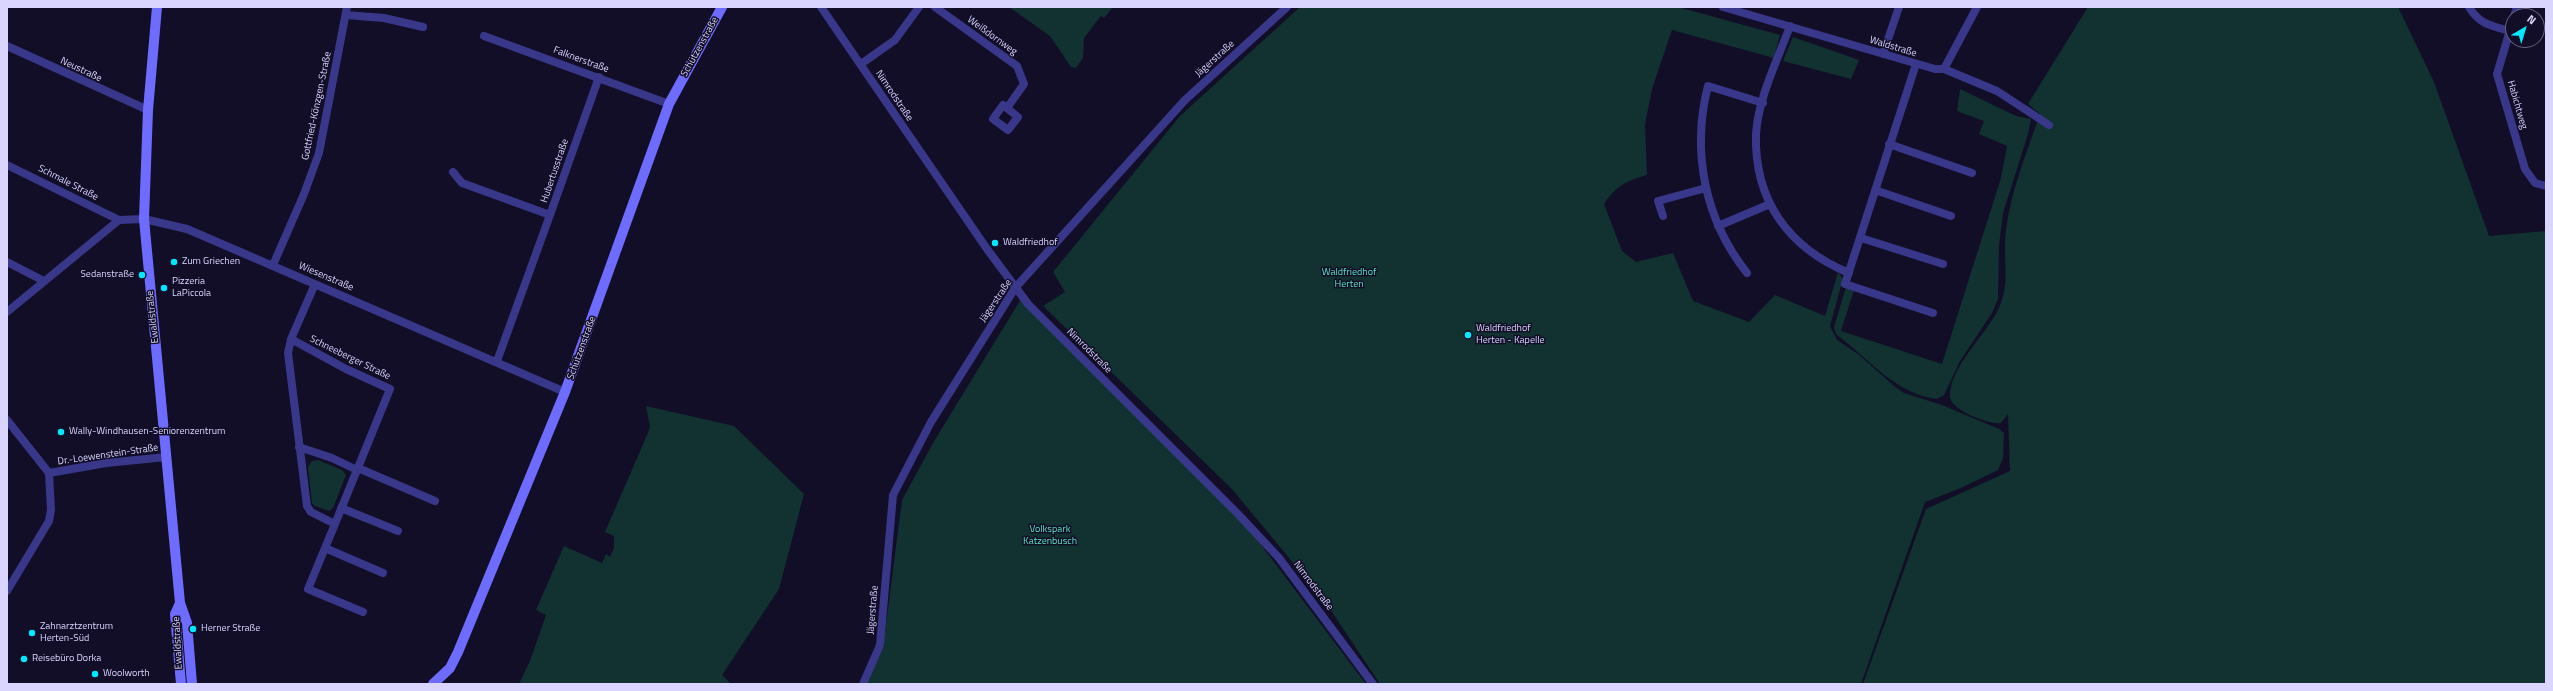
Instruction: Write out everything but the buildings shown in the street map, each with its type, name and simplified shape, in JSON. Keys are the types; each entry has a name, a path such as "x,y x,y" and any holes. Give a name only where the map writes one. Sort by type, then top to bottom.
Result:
{"main road":[{"name":"Ewaldstraße","path":"158,7 148,110 144,219 180,603 188,623 192,684"},
{"name":"Schützenstraße","path":"433,684 450,668 458,652 566,392 670,104 722,7"},
{"name":"Ewaldstraße","path":"180,603 175,614 181,684"}],"street":[{"name":"Nimrodstraße","path":"821,7 1015,288 1040,317 1238,514 1279,558 1373,684"},
{"path":"861,64 896,40 919,7"},
{"name":"Weißdornweg","path":"935,7 1017,66 1024,84 1007,108"},
{"name":"Jägerstraße","path":"863,684 880,645 893,495 931,422 1015,288 1185,100 1287,7"},
{"name":"Waldstraße","path":"1723,7 1916,64 1944,69 1997,91 2049,125"},
{"path":"1883,54 1899,7"},
{"path":"1944,69 1977,7"},
{"path":"2469,7 2479,20 2486,25 2505,29"},
{"name":"Gottfried-Könzgen-Straße","path":"273,266 304,194 319,153 347,11 423,27"},
{"path":"1790,26 1763,104 1756,133 1758,164 1762,184 1778,221 1796,240 1818,257 1849,273"},
{"name":"Falknerstraße","path":"484,36 670,104"},
{"name":"Neustraße","path":"7,46 148,110"},
{"name":"Habichtweg","path":"2505,48 2498,74 2525,169 2535,183 2546,186"},
{"path":"1916,64 1845,284 1933,313"},
{"name":"Hubertusstraße","path":"453,172 462,183 550,215 599,77"},
{"path":"1747,273 1718,226 1706,188 1702,172 1701,126 1708,86 1763,104"},
{"path":"1889,144 1972,173"},
{"name":"Schmale Straße","path":"7,165 119,220"},
{"path":"1663,216 1658,201 1706,188"},
{"path":"1875,190 1951,216"},
{"path":"1718,226 1770,204"},
{"path":"497,361 550,215"},
{"path":"7,312 119,220 144,219"},
{"name":"Wiesenstraße","path":"144,219 186,229 497,361 566,392"},
{"path":"1861,238 1943,264"},
{"path":"7,262 44,281"},
{"path":"315,284 291,340 288,353 298,447 307,506 311,512 335,524"},
{"name":"Schneeberger Straße","path":"291,340 346,369 390,389 308,589 363,612"},
{"name":"Dr.-Loewenstein-Straße","path":"7,420 49,473 106,463 166,457"},
{"path":"298,447 332,458 435,501"},
{"path":"7,591 49,522 51,510 49,473"},
{"path":"341,508 398,531"},
{"path":"325,548 383,572"}],"green space":[{"path":"1009,7 1113,7 1104,18 1101,16 1084,38 1083,58 1076,68 1071,67 1050,36"},
{"name":"Waldfriedhof Herten","path":"1300,7 1678,7 1780,35 1774,58 1672,30 1652,89 1645,124 1647,175 1627,182 1617,188 1604,204 1622,251 1636,262 1673,253 1693,301 1749,322 1775,295 1825,316 1838,272 1843,279 1830,326 1837,340 1858,354 1904,393 1942,405 1999,429 2004,433 2003,458 1998,470 1961,488 1925,502 1861,684 1380,684 1324,600 1231,488 1043,306 1065,292 1053,272 1180,116"},
{"path":"2088,7 2398,7 2434,82 2489,236 2546,231 2546,684 1863,684 1926,509 2010,471 2008,414 2001,423 1988,422 1971,416 1952,402 1950,397 1951,386 1962,363 1993,318 2003,298 2005,289 2005,240 2008,215 2020,171 2040,114 2028,104"},
{"path":"1793,37 1859,60 1851,79 1783,61"},
{"path":"1960,89 2016,116 2031,119 2028,134 2003,213 1999,245 1998,299 1992,313 1960,361 1944,395 1937,399 1922,396 1895,383 1836,334 1834,327 1846,287 1854,290 1841,331 1942,364 2001,178 2007,146 1979,134 1984,121 1957,111"},
{"name":"Volkspark Katzenbusch","path":"1021,299 1237,513 1366,684 866,684 883,648 902,500 933,443"},
{"path":"646,406 734,426 804,494 779,589 722,675 731,684 519,684 530,661 546,615 536,610 564,546 602,563 606,554 610,557 614,548 614,536 605,532 648,433 650,426"},
{"path":"318,460 342,470 346,475 333,508 329,511 315,506 312,503 308,467 312,461"}],"place":[{"name":"Waldfriedhof","path":"995,243"},
{"name":"Zum Griechen","path":"174,262"},
{"name":"Sedanstraße","path":"142,275"},
{"name":"Pizzeria LaPiccola","path":"164,288"},
{"name":"Waldfriedhof Herten - Kapelle","path":"1468,335"},
{"name":"Wally-Windhausen-Seniorenzentrum","path":"61,432"},
{"name":"Herner Straße","path":"193,629"},
{"name":"Zahnarztzentrum Herten-Süd","path":"32,633"},
{"name":"Reisebüro Dorka","path":"24,659"},
{"name":"Woolworth","path":"95,674"}]}
